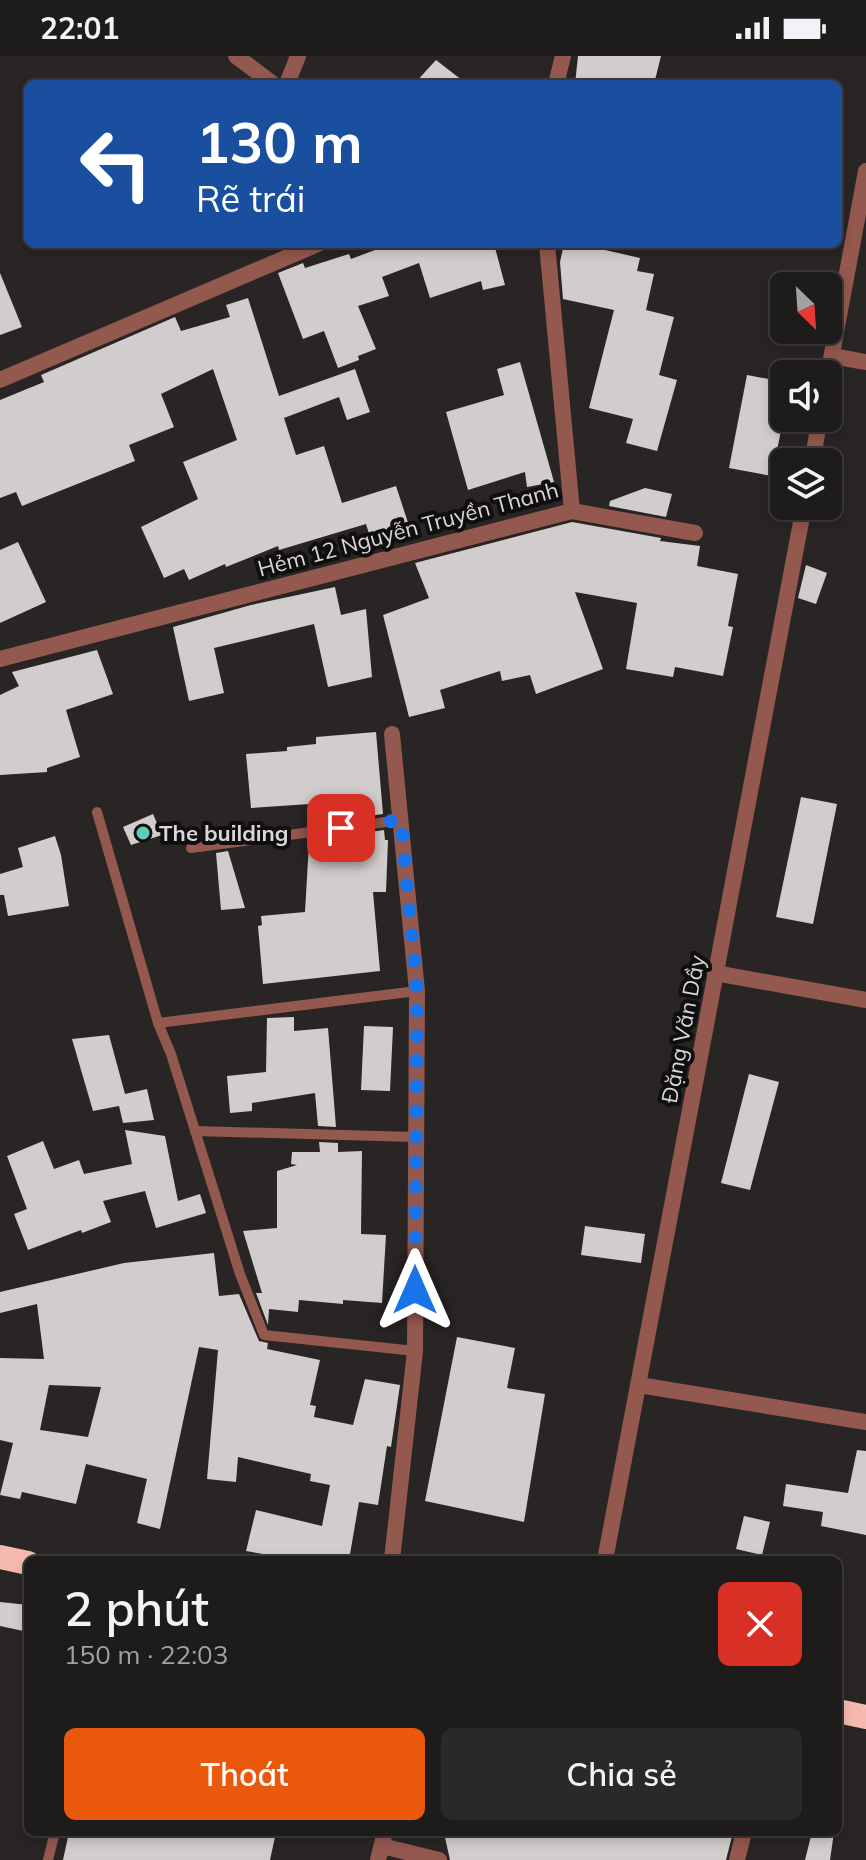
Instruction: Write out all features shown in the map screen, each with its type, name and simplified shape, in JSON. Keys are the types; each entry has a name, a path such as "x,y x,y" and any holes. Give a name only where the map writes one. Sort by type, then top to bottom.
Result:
{"highway":[{"path":"0,1557 24,1562"},
{"path":"842,1712 866,1717"}],"street":[{"path":"236,56 268,80"},
{"path":"289,80 298,56"},
{"path":"557,80 563,56"},
{"path":"831,360 866,171"},
{"path":"0,380 309,248"},
{"name":"Hẻm 12 Nguyễn Truyền Thanh","path":"0,659 572,511 547,248"},
{"path":"832,356 866,362"},
{"path":"572,511 695,533"},
{"name":"Đặng Văn Dầy","path":"606,1556 801,520"},
{"path":"392,734 417,991 415,1351 392,1556"},
{"path":"715,973 866,1000"},
{"path":"639,1385 866,1422"},
{"path":"737,1860 743,1836"},
{"path":"382,1846 439,1860"}],"lane":[{"path":"97,812 158,1023 171,1054 240,1274 264,1335 415,1351"},
{"path":"191,848 401,820"},
{"path":"158,1023 417,991"},
{"path":"195,1131 415,1137"},
{"path":"48,1860 54,1836"}],"building":[{"path":"578,56 661,56 655,80 575,80"},
{"path":"436,60 462,80 418,80"},
{"path":"380,248 495,248 505,285 483,290 481,281 430,298 419,263 382,277 389,296 358,306 376,349 338,368 324,331 303,339 278,273 303,263 305,268 349,254 351,259"},
{"path":"563,248 596,248 640,258 637,271 654,274 646,310 674,317 659,375 677,380 657,451 626,443 633,419 589,408 614,310 563,299 560,262"},
{"path":"0,273 22,327 0,335"},
{"path":"248,298 279,396 355,369 370,412 347,420 339,397 284,418 296,455 324,446 342,503 396,486 412,535 373,547 366,524 279,550 278,546 189,580 184,569 164,578 141,527 198,499 183,462 237,440 213,369 161,394 174,427 129,445 135,461 22,506 16,492 0,498 0,400 44,382 41,375 175,317 181,331 230,317 226,305"},
{"path":"520,362 554,482 527,487 525,472 468,490 446,412 504,395 497,369"},
{"path":"747,375 770,379 770,432 781,432 778,448 770,448 770,476 729,468"},
{"path":"645,488 672,494 666,517 609,506 610,501"},
{"path":"572,522 661,538 660,541 700,546 697,566 738,574 728,626 733,627 723,676 675,667 673,677 626,669 637,603 575,592 603,669 536,694 530,675 502,681 500,671 440,690 445,708 409,717 383,615 429,598 415,563"},
{"path":"18,542 46,602 0,623 0,550"},
{"path":"806,565 827,573 816,604 798,598"},
{"path":"335,587 341,615 366,609 372,677 328,687 314,624 214,648 224,693 189,701 173,627 251,605"},
{"path":"97,650 113,694 66,710 80,757 47,768 47,772 0,775 0,695 19,686 12,672"},
{"path":"376,732 383,814 355,818 354,801 251,808 246,754 287,751 287,747 316,744 316,737"},
{"path":"801,797 837,804 813,924 776,917"},
{"name":"The building","path":"153,814 162,835 131,845 123,827"},
{"path":"384,830 385,840 388,840 386,892 373,892 380,971 263,984 258,926 262,925 261,916 305,912 309,843 357,845 356,834"},
{"path":"55,836 69,906 8,916 4,895 0,895 0,874 23,867 18,848"},
{"path":"228,851 245,908 221,910 216,853"},
{"path":"294,1017 294,1031 328,1028 336,1127 318,1126 315,1093 252,1103 252,1111 230,1113 227,1076 266,1072 267,1018"},
{"path":"364,1026 393,1027 390,1091 361,1090"},
{"path":"109,1035 125,1094 147,1089 154,1120 123,1123 119,1106 93,1111 72,1039"},
{"path":"749,1074 779,1082 750,1190 721,1183"},
{"path":"125,1130 165,1136 178,1201 200,1194 206,1213 156,1228 145,1191 103,1201 111,1222 28,1250 14,1214 27,1209 7,1156 43,1141 54,1169 79,1160 84,1174 132,1164"},
{"path":"319,1142 338,1143 338,1152 362,1151 361,1234 386,1235 382,1303 343,1300 343,1304 299,1300 298,1312 269,1309 268,1325 256,1293 262,1293 243,1231 277,1228 277,1171 297,1165 291,1164 292,1152 320,1152"},
{"path":"585,1226 645,1234 641,1263 581,1255"},
{"path":"214,1253 219,1296 239,1294 259,1341 268,1343 267,1349 320,1360 310,1405 316,1406 314,1417 353,1425 365,1379 400,1385 378,1505 359,1502 350,1556 274,1556 246,1551 256,1510 322,1526 330,1485 310,1481 311,1474 238,1457 236,1482 207,1479 218,1350 199,1347 160,1529 137,1523 147,1479 86,1464 76,1504 22,1492 20,1499 0,1495 13,1443 0,1440 0,1358 44,1359 37,1304 0,1313 0,1292 124,1263","holes":["49,1385 101,1387 88,1437 40,1430"]},
{"path":"457,1337 515,1348 507,1388 545,1394 524,1522 425,1501"},
{"path":"857,1450 866,1451 866,1535 821,1526 823,1512 783,1506 786,1484 848,1493"},
{"path":"744,1516 770,1522 762,1555 736,1549"},
{"path":"0,1602 24,1605 24,1631 0,1626"},
{"path":"68,1836 275,1836 270,1860 63,1860"},
{"path":"445,1836 732,1836 726,1860 450,1860"},
{"path":"811,1836 833,1836 830,1860 805,1860"}],"place":[{"name":"The building","path":"143,833"}],"route":[{"path":"341,828 401,820 417,991 415,1290"}]}
